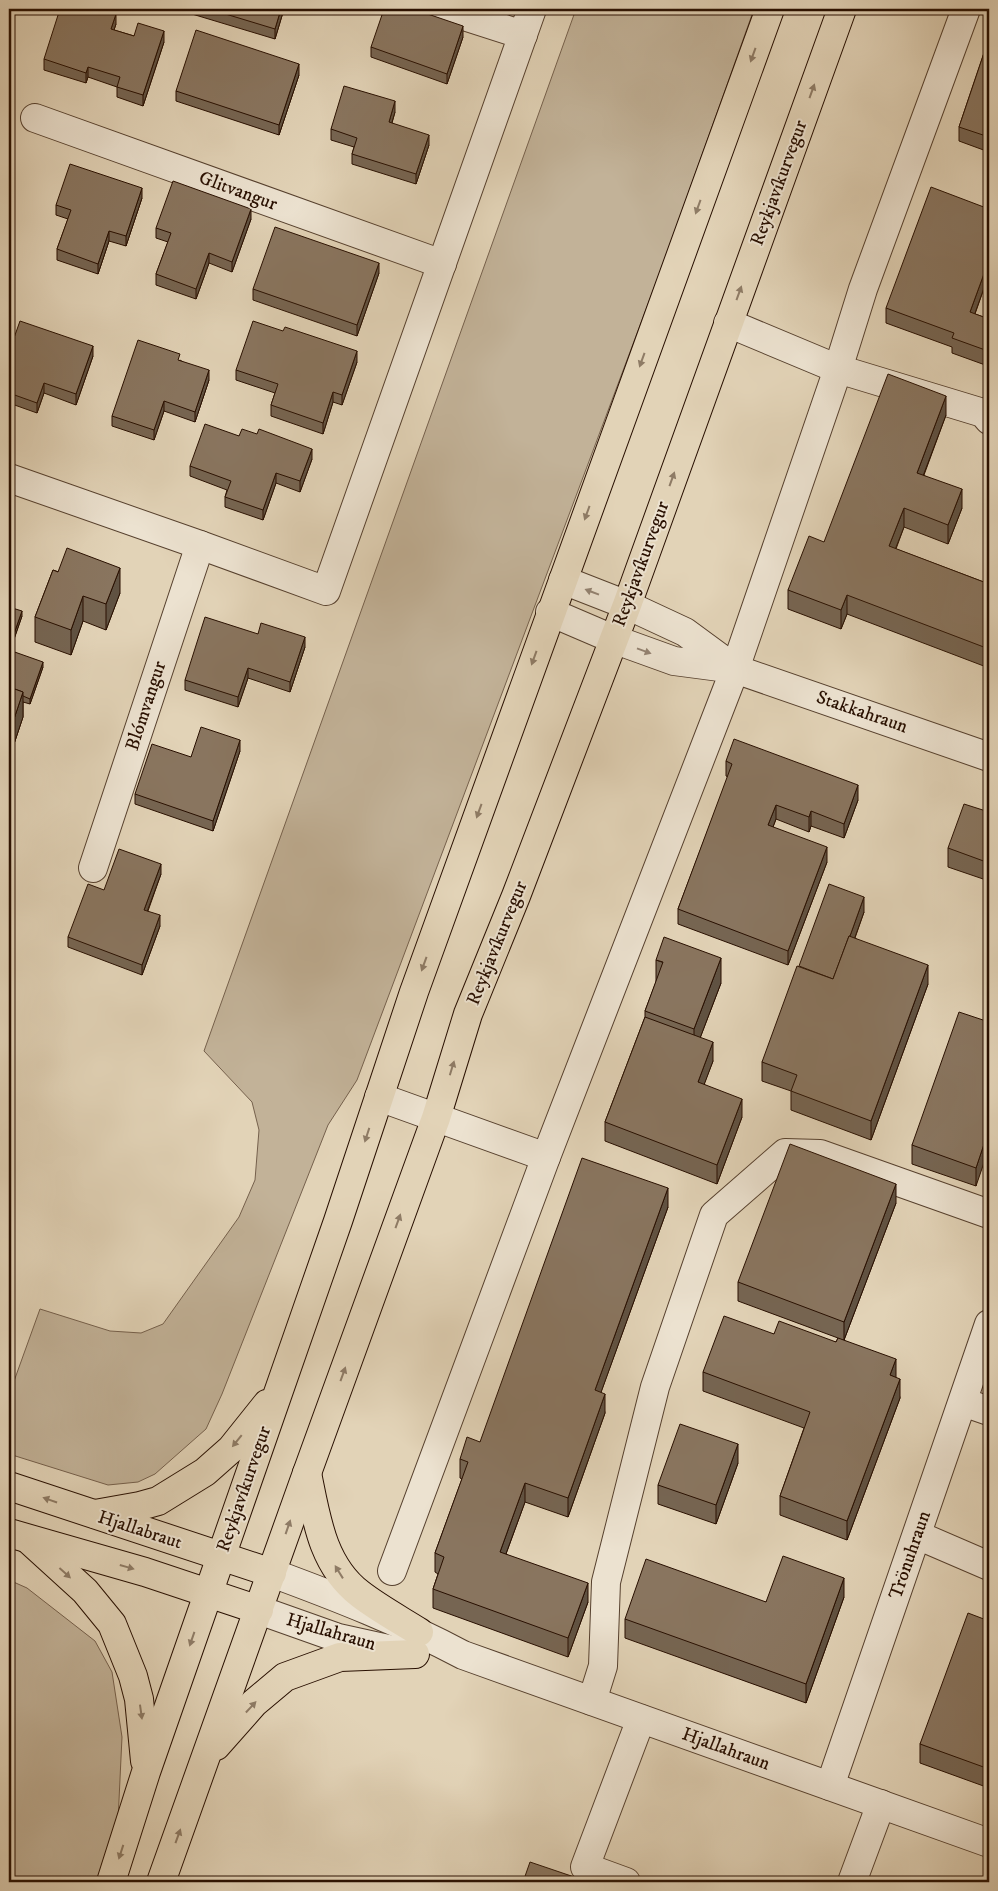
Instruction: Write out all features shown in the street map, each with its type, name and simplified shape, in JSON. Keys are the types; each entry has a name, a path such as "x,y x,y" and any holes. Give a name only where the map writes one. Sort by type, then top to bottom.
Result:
{"main road":[{"name":"Reykjavíkurvegur","path":"111,1882 146,1772 338,1220 414,992 550,612 770,9"},
{"name":"Reykjavíkurvegur","path":"161,1882 436,1118 468,1014 516,896 612,639 627,605 842,9"},
{"path":"91,1514 158,1501 205,1472 231,1448 278,1389"},
{"path":"307,1473 318,1530 325,1549 344,1579 417,1643"},
{"name":"Hjallabraut","path":"9,1486 272,1573"},
{"path":"19,1536 85,1591 112,1624 133,1676 139,1700 144,1734 146,1772"},
{"name":"Hjallabraut","path":"19,1536 145,1572 259,1610"},
{"path":"207,1757 254,1703 285,1677 340,1657 417,1643"}],"street":[{"path":"442,9 523,35"},
{"path":"9,478 326,591 532,9"},
{"path":"392,1571 546,1157 735,669 838,369 863,289 966,9"},
{"name":"Glitvangur","path":"35,118 442,264"},
{"path":"728,323 838,369 984,413 989,420"},
{"name":"Blómvangur","path":"93,868 200,545"},
{"name":"Stakkahraun","path":"563,580 627,605 685,632 735,669"},
{"name":"Stakkahraun","path":"550,612 612,639 674,661 735,669 989,757"},
{"path":"379,1097 546,1157"},
{"path":"592,1701 603,1666 606,1582 655,1387 714,1215 785,1153 820,1154 989,1214"},
{"name":"Trönuhraun","path":"830,1786 989,1324"},
{"path":"963,1402 989,1411"},
{"path":"917,1535 989,1566"},
{"name":"Hjallahraun","path":"272,1573 335,1596 417,1643"},
{"name":"Hjallahraun","path":"259,1610 338,1638 417,1643 463,1655 989,1842"},
{"path":"626,1882 585,1867 641,1719"},
{"path":"852,1882 881,1804"}],"shaded area":[{"path":"576,9 754,9 666,256 357,1080 328,1125 222,1394 206,1429 155,1474 138,1482 108,1485 9,1454 9,1395 40,1309 110,1331 141,1333 163,1324 239,1217 255,1180 259,1130 252,1102 204,1051"},
{"path":"9,1580 27,1588 95,1641 112,1672 122,1737 118,1821 98,1882 9,1882"}],"building":[{"path":"66,9 100,9 116,14 111,29 134,36 138,23 164,31 143,95 117,87 120,77 88,67 86,73 44,59 59,12 64,13"},
{"path":"209,9 281,9 275,29"},
{"path":"384,9 413,9 463,26 447,74 371,47"},
{"path":"196,30 299,64 279,125 176,91"},
{"path":"989,38 989,137 959,127"},
{"path":"344,86 395,101 389,122 429,135 416,174 352,154 357,138 331,129"},
{"path":"70,164 142,188 126,236 109,231 98,264 57,249 71,210 56,205"},
{"path":"173,181 251,209 232,262 209,253 196,289 156,274 171,233 156,228"},
{"path":"931,187 989,209 989,260 970,312 989,319 988,351 952,338 954,333 886,308"},
{"path":"275,227 379,263 357,325 253,289"},
{"path":"20,321 93,346 76,394 44,383 37,403 9,393 9,352"},
{"path":"253,321 283,331 285,327 357,351 342,395 333,392 323,423 271,405 278,384 236,370"},
{"path":"138,340 180,354 178,360 209,370 195,412 164,401 154,430 112,416"},
{"path":"888,374 946,396 917,473 962,489 948,525 904,508 889,546 989,584 989,649 847,595 841,610 788,590 809,536 824,542"},
{"path":"205,424 239,436 242,429 257,434 259,429 312,449 300,481 276,473 263,510 225,497 231,481 190,466"},
{"path":"67,548 120,568 106,604 83,596 71,630 35,617 53,570 58,572"},
{"path":"9,607 22,611 9,648"},
{"path":"205,617 258,634 261,623 305,637 290,682 248,668 238,697 185,680"},
{"path":"9,650 43,662 30,699 23,696 23,692 9,687"},
{"path":"9,687 23,692 10,731 9,730"},
{"path":"201,727 240,740 213,821 135,794 152,744 191,757"},
{"path":"734,739 858,785 844,824 811,811 809,817 776,805 768,825 827,847 788,951 678,909 732,764 726,761"},
{"path":"964,804 989,812 989,863 948,848"},
{"path":"119,849 161,864 144,910 160,915 142,965 68,937 88,884 104,890"},
{"path":"829,884 864,897 833,979 799,966"},
{"path":"849,936 928,965 871,1121 791,1091 797,1075 762,1062 797,966 833,979"},
{"path":"664,937 721,958 694,1029 645,1011 663,962 656,960"},
{"path":"959,1012 989,1022 989,1129 976,1168 912,1145"},
{"path":"645,1017 713,1042 698,1082 742,1099 717,1165 605,1122"},
{"path":"790,1144 896,1184 844,1322 738,1282"},
{"path":"582,1158 668,1188 595,1390 605,1394 568,1498 525,1483 500,1552 588,1583 568,1638 433,1589 444,1557 435,1553 468,1462 460,1459 467,1437 480,1442"},
{"path":"724,1316 774,1334 779,1321 836,1342 838,1338 896,1359 890,1375 900,1379 847,1521 780,1496 810,1412 703,1372"},
{"path":"680,1424 738,1444 716,1505 658,1485"},
{"path":"783,1556 844,1578 806,1684 625,1619 646,1559 766,1602"},
{"path":"968,1613 989,1621 989,1769 920,1744"},
{"path":"530,1862 589,1882 523,1882"}]}
